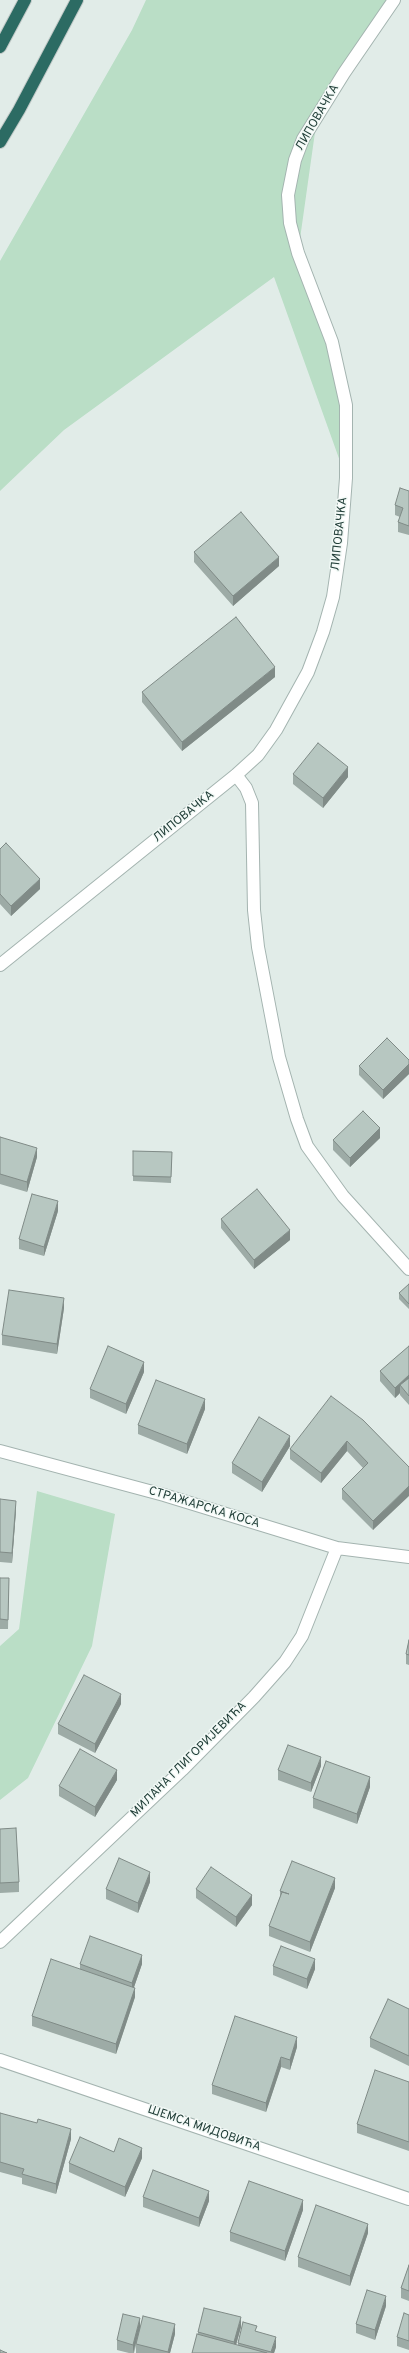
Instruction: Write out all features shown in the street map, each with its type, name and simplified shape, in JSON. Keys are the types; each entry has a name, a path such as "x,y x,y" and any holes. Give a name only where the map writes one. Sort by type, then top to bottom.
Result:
{"highway":[{"path":"0,47 25,0"},
{"path":"0,142 19,110 77,0"}],"street":[{"name":"ЛИПОВАЧКА","path":"0,965 236,775 258,755 276,730 308,672 323,632 333,597 341,542 346,478 346,404 332,342 298,253 290,223 288,195 295,160 303,139 344,74 394,0"},
{"path":"236,775 246,788 252,803 254,910 258,947 279,1057 297,1119 307,1146 342,1196 409,1269"},
{"name":"СТРАЖАРСКА КОСА","path":"0,1451 164,1496 337,1548 409,1557"},
{"name":"МИЛАНА ГЛИГОРИЈЕВИЋА","path":"0,1942 182,1770 254,1697 285,1662 302,1636 337,1548"},
{"name":"ШЕМСА МИДОВИЋА","path":"0,2060 409,2199"}],"green space":[{"path":"146,0 393,0 317,118 298,253 346,405 346,478 274,277 64,430 0,491 0,261 132,30"},
{"path":"37,1491 115,1514 92,1646 28,1778 0,1800 0,1646 19,1629"}],"building":[{"path":"400,488 409,491 409,526 398,522 403,508 395,505"},
{"path":"241,512 279,557 233,596 194,552"},
{"path":"236,617 275,667 182,742 142,692"},
{"path":"318,743 348,767 323,798 293,774"},
{"path":"6,843 40,879 11,906 0,894 0,849"},
{"path":"387,1038 409,1060 409,1064 383,1090 359,1066"},
{"path":"363,1111 380,1128 350,1158 333,1140"},
{"path":"0,1137 37,1148 27,1182 0,1174"},
{"path":"133,1151 172,1152 171,1177 133,1176"},
{"path":"257,1189 290,1230 254,1260 221,1219"},
{"path":"32,1194 58,1201 44,1247 19,1239"},
{"path":"409,1284 409,1304 399,1293"},
{"path":"9,1290 64,1298 57,1344 2,1335"},
{"path":"108,1346 144,1362 126,1404 90,1389"},
{"path":"409,1346 409,1375 395,1388 380,1371"},
{"path":"409,1378 409,1396 400,1385"},
{"path":"156,1380 205,1399 187,1444 138,1425"},
{"path":"331,1396 363,1420 409,1467 409,1486 373,1521 342,1489 368,1463 347,1441 321,1473 290,1449"},
{"path":"259,1417 290,1436 262,1482 232,1463"},
{"path":"0,1499 16,1501 12,1553 0,1552"},
{"path":"0,1578 9,1578 8,1620 0,1619"},
{"path":"409,1640 409,1655 406,1654"},
{"path":"84,1675 121,1694 95,1744 58,1724"},
{"path":"288,1745 321,1757 311,1783 278,1770"},
{"path":"80,1749 117,1770 95,1807 59,1786"},
{"path":"326,1761 370,1777 357,1814 313,1798"},
{"path":"16,1828 19,1882 0,1883 0,1829"},
{"path":"119,1858 150,1872 138,1903 106,1889"},
{"path":"292,1861 335,1878 310,1942 269,1926 282,1892 289,1894 280,1891"},
{"path":"211,1867 252,1895 236,1917 196,1889"},
{"path":"90,1936 142,1955 132,1983 80,1964"},
{"path":"281,1946 315,1959 307,1979 273,1966"},
{"path":"51,1959 135,1988 116,2044 32,2016"},
{"path":"388,1999 409,2009 409,2056 370,2038"},
{"path":"235,2016 297,2037 290,2060 281,2057 266,2103 212,2085"},
{"path":"375,2070 409,2082 409,2142 357,2124"},
{"path":"0,2113 37,2123 38,2119 71,2129 56,2184 22,2174 24,2169 0,2162"},
{"path":"80,2137 114,2152 119,2138 142,2148 125,2187 69,2163"},
{"path":"153,2170 209,2191 199,2218 143,2197"},
{"path":"249,2181 303,2200 285,2251 230,2232"},
{"path":"316,2205 368,2224 350,2276 298,2257"},
{"path":"409,2265 409,2291 401,2288"},
{"path":"367,2290 386,2296 375,2330 356,2324"},
{"path":"204,2308 241,2317 234,2342 198,2332"},
{"path":"404,2313 409,2315 409,2341 397,2337"},
{"path":"123,2314 140,2318 133,2345 117,2340"},
{"path":"143,2316 175,2324 168,2352 136,2344"},
{"path":"243,2322 257,2326 255,2331 276,2337 271,2352 238,2343"},
{"path":"197,2334 267,2353 192,2353"},
{"path":"0,2350 7,2353 0,2353"}]}
